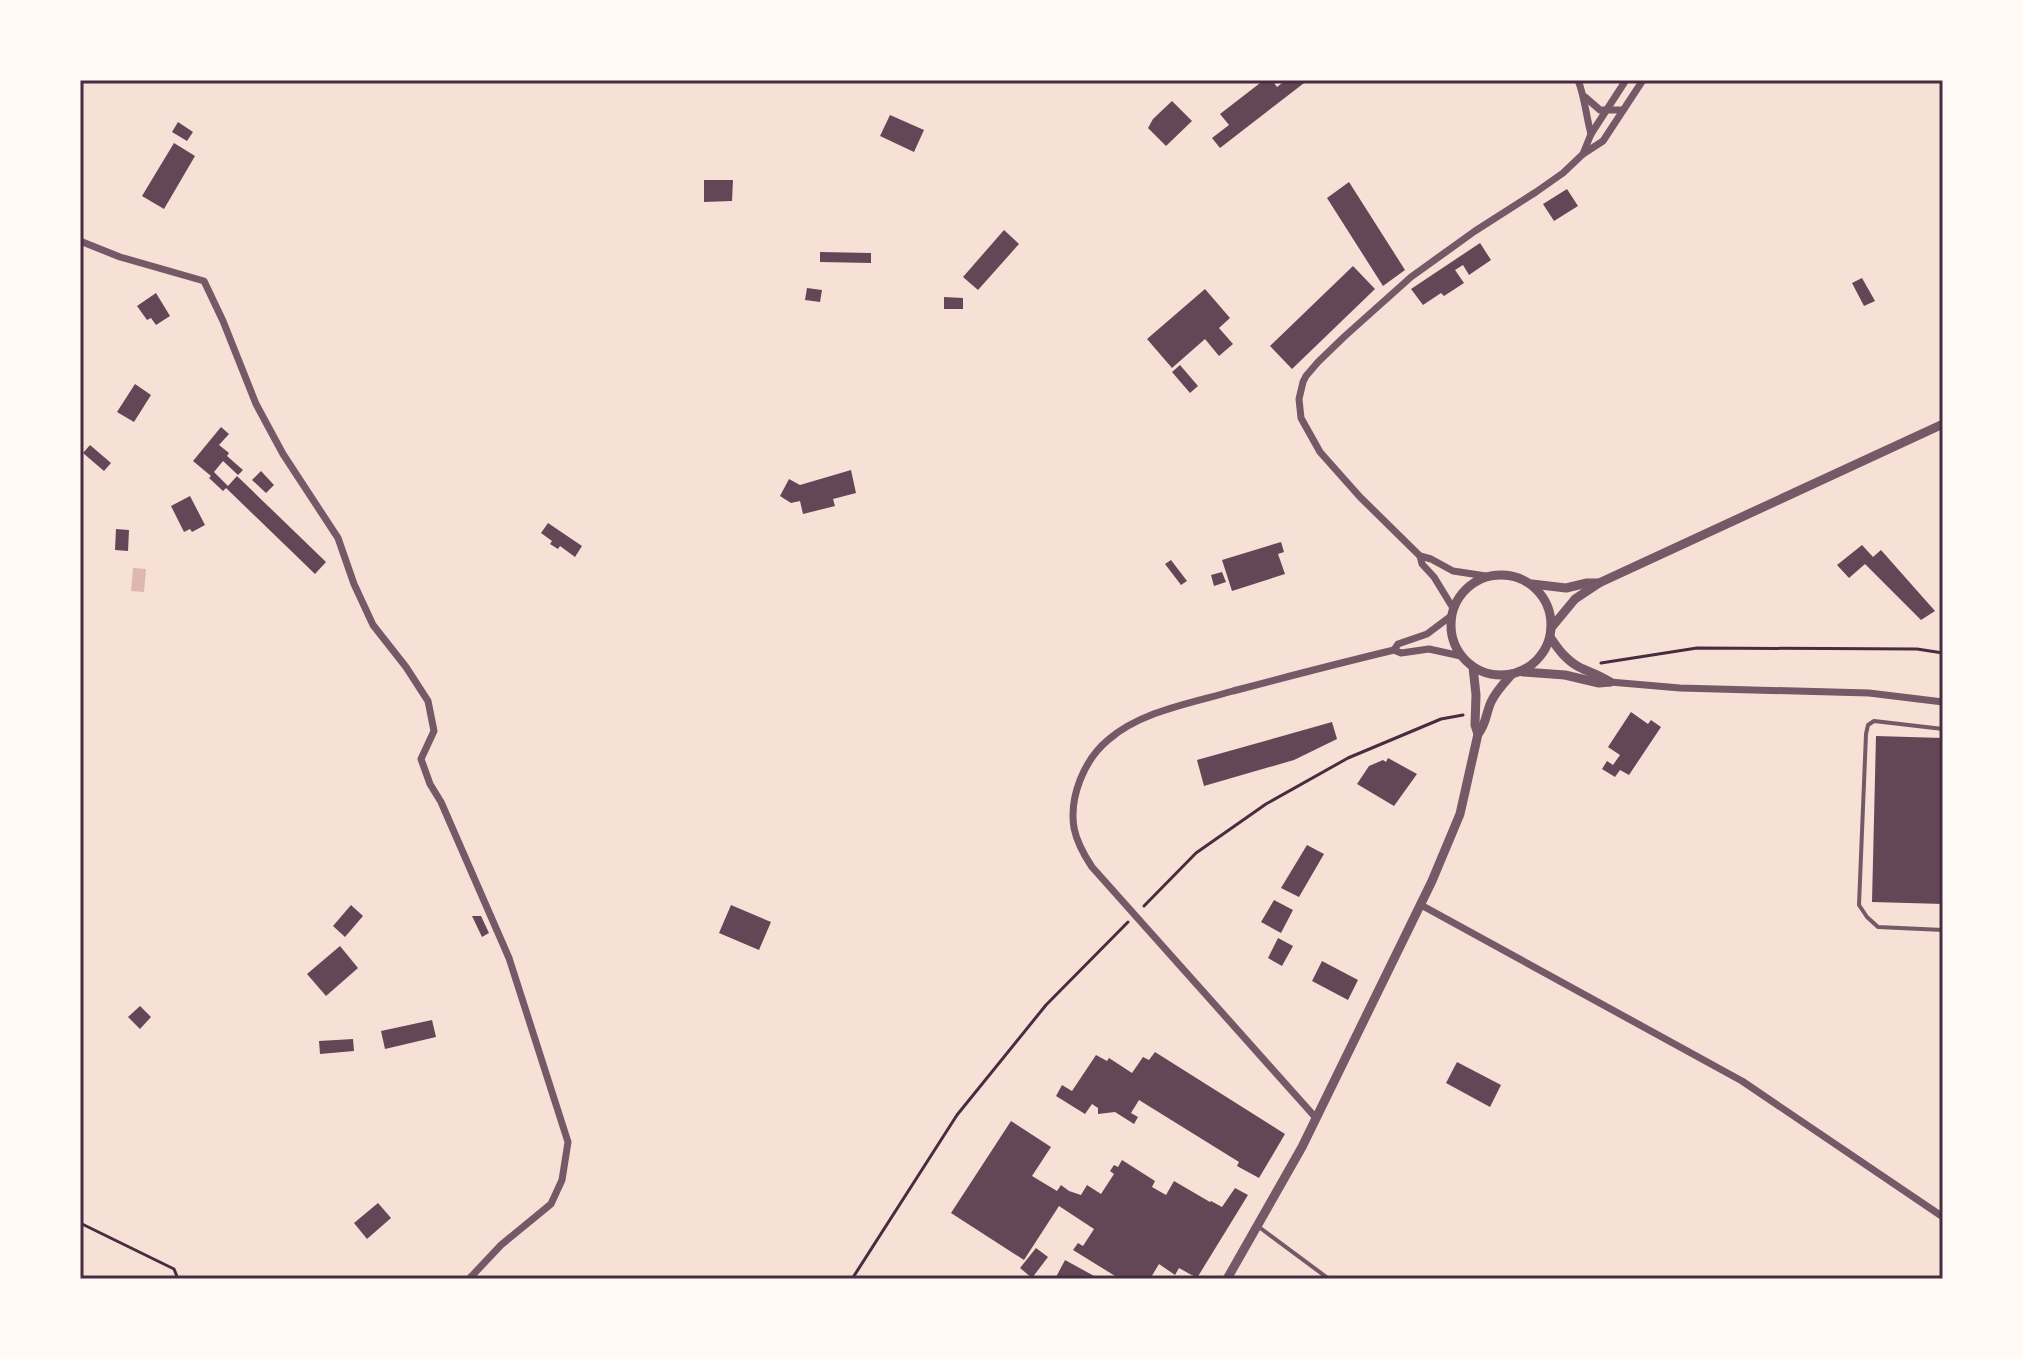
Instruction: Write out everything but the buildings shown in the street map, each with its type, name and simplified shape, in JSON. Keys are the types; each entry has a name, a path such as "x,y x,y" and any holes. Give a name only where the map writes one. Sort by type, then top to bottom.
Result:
{"street":[{"path":"1578,80 1585,97 1591,134"},
{"path":"1583,154 1591,134 1626,80"},
{"path":"1636,80 1636,91"},
{"path":"1227,1279 1316,1118 1421,905 1460,814 1478,734 1495,694 1516,673 1539,658 1546,649 1550,633 1548,608 1530,584 1509,575 1486,576 1453,571 1420,556 1341,477 1320,452 1301,418 1299,399 1303,382 1345,336 1411,277 1464,238 1545,186 1603,141 1643,80"},
{"path":"1585,97 1600,110 1623,110"},
{"path":"80,241 120,257 204,281 256,404 283,454 338,538 373,625 428,701 434,731 421,759 509,958 568,1142 562,1180 551,1204 501,1245 469,1279"},
{"path":"1550,633 1575,599 1599,583 1943,424"},
{"path":"1420,556 1452,612 1451,633 1461,656 1473,667 1492,675 1565,675 1599,683 1669,688 1869,693 1943,702"},
{"path":"1394,650 1398,644 1427,634 1452,612 1465,588 1486,576"},
{"path":"1530,584 1566,588 1599,583"},
{"path":"1550,633 1562,653 1575,665 1610,682"},
{"path":"1316,1118 1092,867 1081,849 1075,830 1075,798 1088,764 1106,741 1124,728 1166,711 1297,673 1394,650 1401,653 1429,649 1461,656"},
{"path":"1473,667 1478,734"},
{"path":"1421,905 1742,1081 1943,1217"}],"lane":[{"path":"1943,729 1874,721 1868,725 1859,905 1878,927 1943,930"},
{"path":"1257,1225 1329,1279"}],"path":[{"path":"1603,662 1697,648 1917,649 1943,653"},
{"path":"1143,907 1196,853 1266,804 1348,758 1441,719 1476,713"},
{"path":"852,1279 957,1115 1046,1005 1132,918"},
{"path":"80,1223 174,1269 178,1279"}],"shaded area":[{"path":"133,568 146,569 144,592 131,591"}]}
